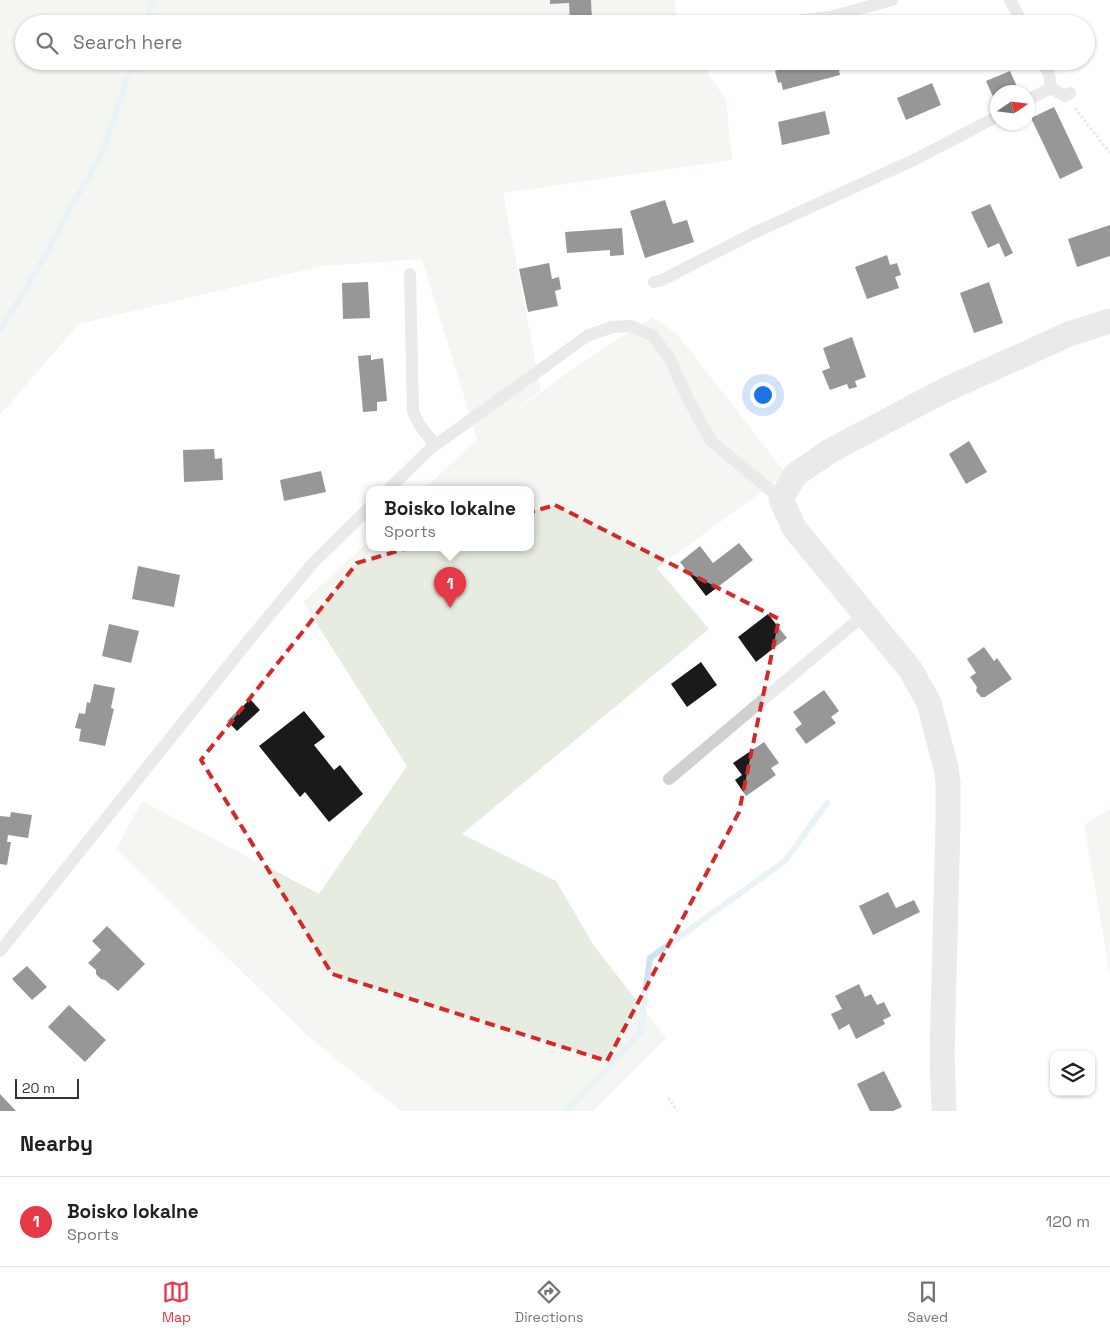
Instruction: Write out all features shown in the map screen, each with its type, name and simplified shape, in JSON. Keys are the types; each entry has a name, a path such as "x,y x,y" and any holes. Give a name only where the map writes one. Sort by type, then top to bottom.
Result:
{"street":[{"path":"944,1111 942,1054 948,824 946,768 929,703 910,669 794,528 781,499 795,475 839,446 943,390 1069,334 1110,321"}],"lane":[{"path":"837,15 892,0"},
{"path":"1010,0 1018,15"},
{"path":"1047,70 1051,88"},
{"path":"1035,96 1051,88 1068,94"},
{"path":"654,282 662,280 756,232 916,159 990,120"},
{"path":"410,274 413,412 419,424 435,445"},
{"path":"392,486 435,445 587,336 612,327 631,326 653,336 670,358 688,399 711,441 781,499"},
{"path":"0,951 302,576 366,512"},
{"path":"670,779 865,614"}],"path":[{"path":"1068,94 1110,153"},
{"path":"668,1098 677,1111"}],"highlighted area":[{"path":"555,505 779,619 739,812 607,1061 332,974 201,760 357,563"}],"shaded area":[{"path":"0,0 675,0 676,15 15,15 15,70 706,70 726,100 732,160 503,193 541,390 508,416 571,370 652,317 678,335 786,474 657,568 709,629 462,834 556,881 594,946 666,1038 593,1111 401,1111 309,1037 116,849 142,801 319,894 407,766 303,602 366,544 366,551 534,551 534,486 427,486 477,439 422,259 322,266 79,324 0,415"},
{"path":"1110,809 1110,974 1084,825"}],"building":[{"path":"550,0 591,0 592,15 570,15 569,3 550,4"},
{"path":"839,70 840,75 783,90 781,82 778,83 775,71"},
{"path":"1010,71 1016,85 990,85 990,90 986,81"},
{"path":"932,83 941,105 906,120 897,98"},
{"path":"1054,107 1083,168 1060,179 1035,126 1035,116"},
{"path":"825,111 830,134 782,145 778,122"},
{"path":"665,200 673,224 687,220 694,242 645,258 630,211"},
{"path":"990,204 1013,253 1005,257 999,243 988,248 971,212"},
{"path":"1110,225 1110,256 1077,267 1068,239"},
{"path":"622,228 624,255 610,256 610,250 567,253 565,232"},
{"path":"887,255 890,265 897,263 901,275 895,277 899,288 867,299 855,267"},
{"path":"549,263 552,279 559,277 561,289 555,291 558,306 528,312 519,269"},
{"path":"368,282 370,318 343,319 342,283"},
{"path":"989,282 1003,323 974,333 960,293"},
{"path":"852,337 866,377 855,381 857,387 849,389 847,384 830,390 822,371 830,368 823,348"},
{"path":"371,355 371,360 383,358 387,401 377,402 377,411 363,412 358,356"},
{"path":"969,441 987,472 966,484 949,454"},
{"path":"214,449 215,459 222,458 223,480 184,482 183,450"},
{"path":"321,471 326,492 284,501 280,480"},
{"path":"739,543 753,560 706,596 680,562 700,546 713,563"},
{"path":"138,566 180,575 174,607 132,599"},
{"path":"768,614 787,638 756,662 738,637"},
{"path":"109,624 139,631 131,663 102,656"},
{"path":"984,647 994,661 997,658 1012,679 985,697 981,697 970,677 976,673 967,659"},
{"path":"701,662 717,685 687,707 671,684"},
{"path":"94,684 115,688 111,708 114,709 105,746 79,741 81,729 75,728 79,713 85,714 87,702 90,703"},
{"path":"824,690 839,711 831,717 836,723 806,744 795,729 802,724 793,712"},
{"path":"250,699 260,710 237,731 227,721"},
{"path":"304,711 325,737 314,745 334,770 340,765 363,794 329,822 305,792 300,797 259,746"},
{"path":"764,742 779,763 771,768 776,775 746,796 735,780 742,775 733,763"},
{"path":"11,812 32,815 28,838 8,835 7,842 11,842 7,865 0,864 0,816 10,817"},
{"path":"888,892 896,908 914,900 920,912 873,935 859,906"},
{"path":"107,926 145,964 118,991 101,979 96,974 96,970 88,963 101,950 92,941"},
{"path":"27,966 47,987 32,1000 12,979"},
{"path":"859,984 865,997 871,994 877,1005 884,1002 891,1016 883,1020 885,1024 856,1039 849,1024 839,1030 831,1014 842,1009 835,996"},
{"path":"69,1005 106,1040 85,1062 48,1027"},
{"path":"884,1071 902,1107 893,1111 870,1111 857,1084"},
{"path":"0,1094 16,1111 0,1111"}],"waterway":[{"path":"148,15 153,0"},
{"path":"0,329 28,286 103,150 130,70"},
{"path":"567,1111 640,1033 650,958 785,861 827,803"}],"place":[{"name":"Boisko lokalne","path":"450,608"}]}
